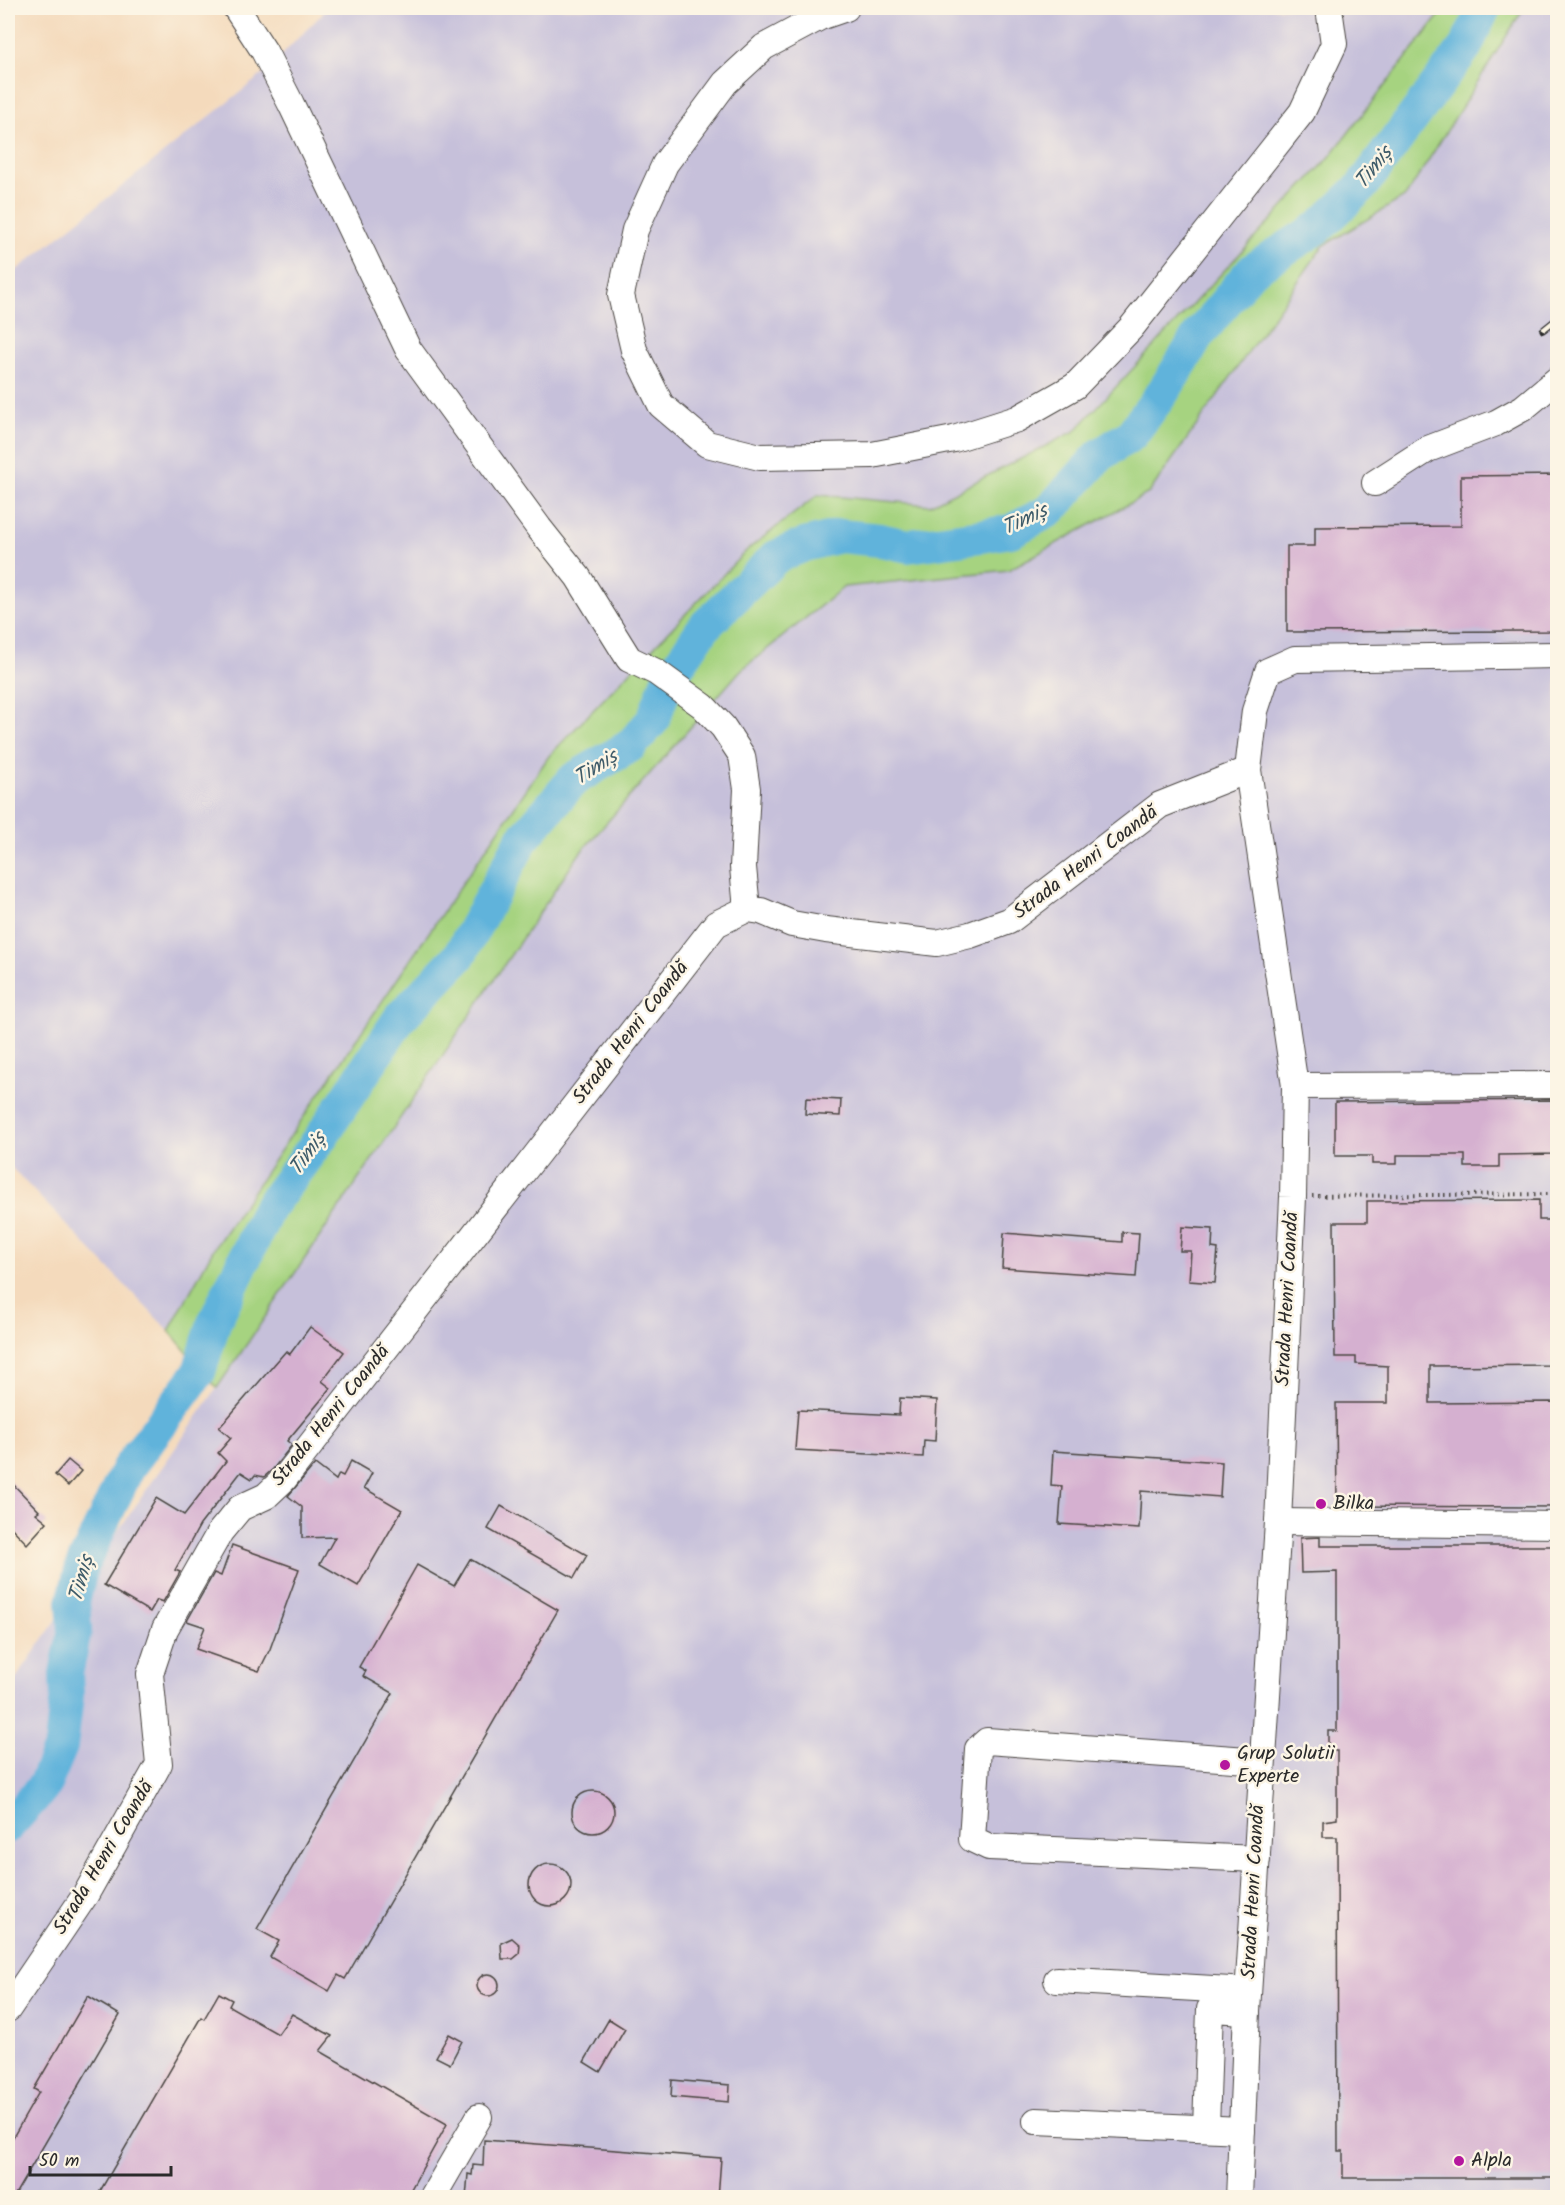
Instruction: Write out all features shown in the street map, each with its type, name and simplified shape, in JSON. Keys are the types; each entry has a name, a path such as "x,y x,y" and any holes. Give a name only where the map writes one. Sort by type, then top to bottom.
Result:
{"street":[{"path":"236,8 264,51 291,104 408,349 539,528 578,577 629,659 656,672 703,706 723,727 742,756 747,789 743,867 747,909"},
{"path":"846,8 820,17 764,47 725,83 665,164 635,230 621,295 634,350 661,405 707,444 760,457 872,455 954,439 1017,419 1075,386 1131,328 1302,112 1334,44 1329,8"},
{"path":"1375,483 1428,449 1497,423 1523,408 1557,379"},
{"path":"1248,770 1255,711 1268,671 1295,659 1557,655"},
{"name":"Strada Henri Coandă","path":"8,2009 86,1894 159,1764 150,1674 165,1629 220,1532 240,1508 266,1496 284,1479 716,924 747,909 761,911 792,924 937,944 970,935 1009,921 1160,805 1248,770 1295,1086 1293,1197 1278,1522 1247,2001 1239,2198"},
{"path":"1295,1086 1557,1085"},
{"path":"1278,1522 1557,1525"},
{"path":"1257,1859 989,1847 972,1839 978,1749 987,1741 1261,1761"},
{"path":"1057,1980 1247,2001"},
{"path":"1206,2128 1210,2009 1247,2001"},
{"path":"432,2198 479,2117"},
{"path":"1036,2121 1242,2130"}],"path":[{"path":"1293,1197 1557,1194"}],"shaded area":[{"path":"328,8 1445,8 1328,159 1075,431 930,505 818,495 747,550 549,756 213,1250 169,1331 8,1164 8,277 263,74"},
{"path":"1524,8 1557,8 1557,2197 8,2198 8,1690 217,1388 580,853 740,671 844,587 1008,570 1149,493 1323,246 1406,196"}],"green space":[{"path":"1445,8 1524,8 1406,196 1323,246 1149,493 1008,570 844,587 740,671 580,853 217,1388 169,1331 213,1250 549,756 747,550 818,495 930,505 1075,431 1328,159"}],"building":[{"path":"1557,475 1557,631 1287,632 1287,546 1315,546 1315,527 1461,526 1461,476"},
{"path":"806,1098 841,1100 840,1116 805,1114"},
{"path":"1557,1100 1557,1154 1499,1155 1499,1167 1465,1167 1465,1155 1397,1155 1397,1164 1372,1164 1372,1156 1335,1156 1335,1102"},
{"path":"1539,1200 1539,1220 1557,1220 1557,1365 1430,1366 1430,1403 1557,1402 1557,1507 1337,1506 1336,1403 1388,1403 1388,1366 1356,1364 1356,1357 1335,1357 1334,1222 1367,1222 1367,1201"},
{"path":"1182,1227 1213,1229 1212,1248 1218,1249 1215,1283 1189,1281 1191,1251 1180,1251"},
{"path":"1122,1232 1139,1233 1136,1277 1002,1268 1004,1233 1122,1242"},
{"path":"310,1327 344,1352 322,1381 331,1388 287,1441 292,1445 273,1469 264,1477 255,1475 252,1479 241,1472 200,1525 175,1570 180,1572 163,1602 157,1600 150,1612 104,1585 156,1498 184,1515 226,1461 218,1453 231,1438 219,1428 286,1351 290,1354"},
{"path":"900,1398 937,1400 935,1441 924,1440 923,1457 795,1450 798,1410 899,1415"},
{"path":"1053,1451 1222,1462 1220,1497 1141,1491 1139,1529 1059,1524 1062,1486 1051,1485"},
{"path":"68,1460 81,1471 68,1486 55,1475"},
{"path":"351,1461 372,1473 364,1488 402,1510 358,1586 320,1564 335,1537 302,1538 302,1507 288,1496 315,1464 336,1480 339,1474 343,1476"},
{"path":"8,1479 39,1511 36,1513 47,1522 27,1544 8,1524"},
{"path":"501,1506 587,1555 574,1578 488,1529"},
{"path":"1320,1537 1320,1546 1557,1546 1557,2178 1343,2178 1343,2151 1338,2151 1337,1837 1323,1837 1323,1821 1337,1819 1337,1751 1328,1751 1328,1731 1337,1731 1337,1572 1301,1573 1300,1538"},
{"path":"232,1545 299,1569 270,1649 259,1671 196,1649 205,1627 187,1621 214,1573 221,1576"},
{"path":"470,1559 558,1610 345,1979 338,1975 329,1991 270,1957 279,1941 257,1929 393,1693 363,1676 366,1671 359,1667 417,1565 454,1586"},
{"path":"593,1791 601,1792 608,1797 613,1804 613,1820 608,1827 601,1832 593,1833 585,1832 578,1827 573,1820 572,1812 573,1804 578,1797 585,1792"},
{"path":"550,1864 558,1865 565,1870 570,1877 570,1893 565,1900 558,1905 550,1906 542,1905 535,1900 530,1893 529,1885 530,1877 535,1870 542,1865"},
{"path":"512,1938 520,1945 519,1954 513,1959 502,1959 501,1943"},
{"path":"488,1974 496,1977 499,1985 496,1993 488,1996 480,1993 477,1985 480,1977"},
{"path":"219,1993 232,2000 229,2006 278,2034 292,2014 332,2036 320,2051 447,2124 406,2198 96,2198 201,2017 204,2019"},
{"path":"88,1996 120,2015 13,2198 8,2198 8,2146 39,2092 34,2089"},
{"path":"609,2019 625,2029 600,2072 584,2062"},
{"path":"449,2034 462,2041 450,2064 436,2057"},
{"path":"672,2080 730,2085 729,2102 671,2097"},
{"path":"484,2140 721,2158 718,2198 466,2198 468,2174 472,2175 473,2165 483,2166"}],"waterway":[{"name":"Timiș","path":"8,1826 44,1786 61,1746 67,1695 66,1674 75,1630 73,1602 82,1566 128,1468 199,1372 214,1323 268,1209 321,1137 400,1018 459,956 522,840 574,779 630,746 653,720 667,682 704,627 776,557 804,545 840,536 880,540 908,546 1011,531 1049,511 1100,455 1131,435 1163,392 1200,333 1251,271 1319,227 1362,186 1466,46 1484,8"}],"railway":[{"path":"1543,330 1558,318"}],"place":[{"name":"Bilka","path":"1321,1504"},
{"name":"Grup Solutii Experte","path":"1225,1765"},
{"name":"Alpla","path":"1459,2161"}]}
